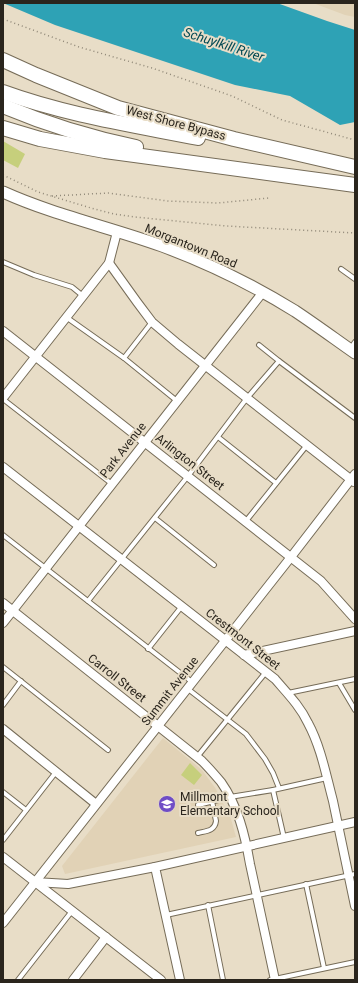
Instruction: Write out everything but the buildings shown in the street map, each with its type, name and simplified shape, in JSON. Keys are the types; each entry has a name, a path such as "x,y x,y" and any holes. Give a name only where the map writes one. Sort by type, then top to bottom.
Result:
{"highway":[{"name":"West Shore Bypass","path":"3,60 118,108 234,139 355,167"},
{"path":"3,92 106,120 307,156"},
{"path":"3,106 53,125 113,142 296,177"},
{"path":"3,128 40,139 105,151 355,185"}],"main road":[{"name":"Morgantown Road","path":"3,192 50,211 161,246 205,263 262,292 353,348"}],"street":[{"path":"3,398 109,262 117,232"},
{"path":"109,262 152,322 247,398 354,478"},
{"name":"Park Avenue","path":"3,623 262,292"},
{"name":"Arlington Street","path":"3,331 321,581 355,619"},
{"name":"Crestmont Street","path":"3,467 275,679 288,693 304,716 320,749 338,826 352,874 355,906"},
{"name":"Summit Avenue","path":"3,923 354,478"},
{"name":"Carroll Street","path":"3,603 197,756 217,777 230,797 241,824 247,846 273,980"},
{"path":"244,655 355,631"},
{"path":"3,729 96,804"},
{"path":"35,882 68,884 154,867 355,822"},
{"path":"3,857 160,980"},
{"path":"154,867 180,980"},
{"path":"76,979 106,937"}],"lane":[{"path":"3,262 34,275 72,287 83,296"},
{"path":"341,269 355,279"},
{"path":"66,317 124,358 178,401"},
{"path":"124,358 152,322"},
{"path":"259,344 279,361 355,418"},
{"path":"88,602 188,476 247,398 279,361"},
{"path":"3,398 112,484"},
{"path":"218,437 276,483"},
{"path":"246,521 307,444"},
{"path":"155,518 214,565"},
{"path":"3,535 148,649 228,720 246,734 273,773 279,788"},
{"path":"148,649 182,606"},
{"path":"3,667 108,750"},
{"path":"197,756 266,672"},
{"path":"288,693 355,679"},
{"path":"3,705 21,682"},
{"path":"339,683 355,710"},
{"path":"3,840 56,772"},
{"path":"198,805 230,797 273,790 327,778"},
{"path":"273,790 284,838"},
{"path":"3,792 26,810"},
{"path":"198,833 213,829 216,824 212,802"},
{"path":"165,915 352,874"},
{"path":"306,884 324,968"},
{"path":"208,905 223,980"},
{"path":"18,980 72,911"},
{"path":"273,980 355,962"}],"path":[{"path":"3,19 79,47 152,68 232,96 282,120 355,140"},
{"path":"3,175 38,192 114,214 226,226 355,232"},
{"path":"50,196 108,193 168,201 218,203 269,198"}],"shaded area":[{"path":"313,3 355,3 355,17 345,15"},
{"name":"Millmont Elementary School","path":"163,738 202,770 216,789 231,819 236,837 65,874 62,866"}],"green space":[{"path":"3,141 25,154 18,168 3,160"},
{"path":"190,763 202,775 194,785 181,775"}],"water":[{"name":"Schuylkill River","path":"3,3 277,3 355,30 355,122 340,125 290,96 235,85 55,25"}],"place":[{"name":"Millmont Elementary School","path":"167,804"}]}
